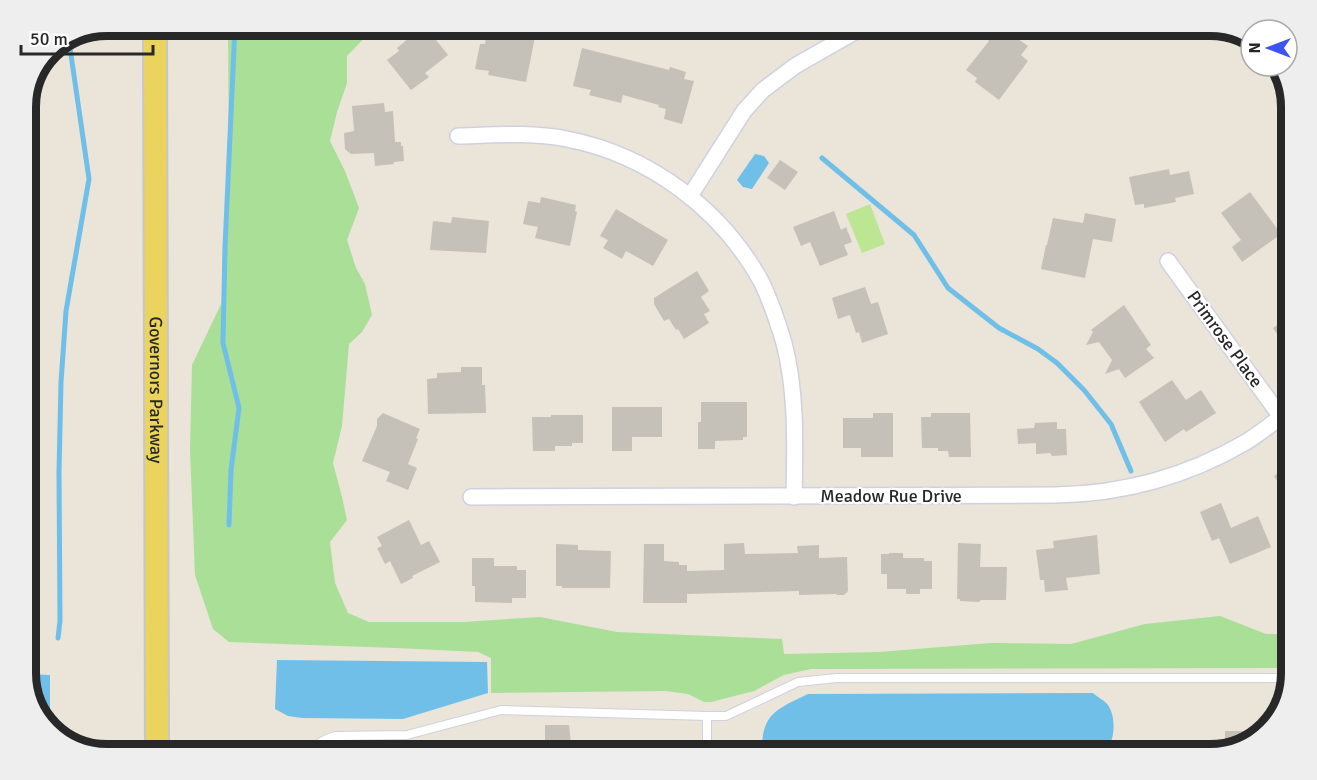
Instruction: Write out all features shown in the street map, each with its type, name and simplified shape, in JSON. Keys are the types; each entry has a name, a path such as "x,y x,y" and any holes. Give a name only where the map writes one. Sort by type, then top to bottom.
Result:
{"main road":[{"name":"Governors Parkway","path":"155,36 157,744"}],"street":[{"path":"690,196 744,111 763,90 795,66 848,36"},
{"path":"458,136 532,134 567,139 601,148 637,161 665,177 690,196 725,231 745,256 762,284 775,314 784,345 792,388 795,442 794,497"},
{"name":"Primrose Place","path":"1168,261 1281,407"},
{"name":"Meadow Rue Drive","path":"471,497 1065,495 1113,491 1160,479 1203,463 1247,441 1281,417"}],"lane":[{"path":"318,744 336,736 407,735 501,710 726,716 798,682 837,678 1280,678"},
{"path":"706,716 707,744"}],"green space":[{"path":"228,36 366,36 347,56 347,83 330,141 345,171 359,208 347,240 356,268 365,284 372,315 362,332 349,344 342,426 333,463 347,520 330,542 335,583 348,613 369,622 463,622 540,617 617,632 782,639 784,654 879,652 991,643 1071,644 1145,624 1220,616 1266,634 1281,634 1281,668 811,669 784,675 754,691 704,702 688,694 666,691 491,693 491,658 478,652 229,642 213,629 195,575 190,450 192,365 223,300 229,176"},
{"path":"870,204 885,244 862,253 846,214"}],"water":[{"path":"755,154 764,156 769,163 752,189 743,187 737,180"},
{"path":"277,660 487,662 488,693 403,719 288,716 275,709"},
{"path":"36,674 50,675 50,715 38,692"},
{"path":"1093,693 1108,705 1114,724 1110,744 762,744 764,730 772,715 787,704 808,694"}],"building":[{"path":"411,36 433,36 448,55 425,73 429,77 411,90 387,60 399,51 397,48"},
{"path":"486,36 535,37 526,82 488,75 489,71 475,69 480,44 485,44"},
{"path":"982,36 1014,36 1028,46 1021,55 1028,61 999,100 975,82 977,78 966,70 989,41"},
{"path":"582,48 669,70 670,67 686,72 684,79 694,81 682,124 664,119 666,109 658,107 659,105 623,95 621,103 589,95 591,90 573,86"},
{"path":"384,103 385,112 393,111 395,142 401,142 403,146 404,161 375,166 374,153 351,154 345,149 344,133 354,131 352,106"},
{"path":"780,160 798,172 785,190 767,178"},
{"path":"1169,169 1170,175 1189,171 1194,194 1175,198 1176,202 1144,208 1144,204 1135,205 1129,177"},
{"path":"1250,192 1281,234 1242,262 1232,247 1241,240 1221,213"},
{"path":"541,197 576,205 575,211 577,212 570,246 535,238 538,227 523,224 528,201 540,203"},
{"path":"616,209 668,240 653,266 626,251 622,259 603,248 608,240 600,236"},
{"path":"834,211 841,230 846,227 852,242 844,245 848,255 820,266 810,242 801,246 793,227"},
{"path":"1085,213 1116,219 1112,242 1093,239 1085,278 1041,269 1053,218 1083,223"},
{"path":"452,217 489,221 486,253 430,250 433,221 451,223"},
{"path":"697,271 709,291 701,297 710,311 704,314 709,323 684,339 669,319 664,321 654,304 654,298"},
{"path":"865,287 871,304 878,302 888,334 862,343 850,315 838,319 832,298"},
{"path":"1124,305 1151,345 1146,349 1154,358 1125,378 1119,369 1105,374 1112,360 1099,342 1086,345 1093,332 1091,330"},
{"path":"1281,322 1281,340 1273,328"},
{"path":"461,367 482,367 486,413 428,414 427,379 437,378 437,373 461,372"},
{"path":"1172,380 1186,400 1201,390 1216,413 1186,432 1184,429 1165,442 1139,402"},
{"path":"701,402 747,402 747,437 743,437 743,440 715,441 715,449 698,449"},
{"path":"612,407 662,407 662,437 632,437 632,451 612,451"},
{"path":"383,413 420,429 408,464 417,468 408,490 386,481 390,472 362,461 377,426 377,419"},
{"path":"873,413 893,413 893,457 861,457 861,448 843,448 843,418 873,418"},
{"path":"931,413 970,413 971,457 949,457 948,451 938,451 938,448 922,448 921,417 931,417"},
{"path":"551,415 583,415 583,443 572,443 572,446 555,446 555,451 533,451 532,417 551,417"},
{"path":"1057,422 1057,429 1066,429 1067,455 1036,454 1036,443 1018,444 1017,429 1034,428 1035,423"},
{"path":"1281,471 1281,487 1274,476"},
{"path":"1221,503 1231,528 1258,516 1271,547 1230,564 1219,538 1212,541 1200,512"},
{"path":"409,520 421,545 429,541 440,562 401,584 390,561 385,564 377,548 382,546 377,537"},
{"path":"1097,535 1100,574 1066,578 1068,590 1045,592 1044,580 1040,580 1036,550 1054,548 1053,541"},
{"path":"744,543 745,554 798,553 797,546 819,545 819,558 847,557 848,591 844,595 799,595 799,591 687,594 687,603 643,603 644,544 664,544 664,561 687,565 687,571 724,570 724,544"},
{"path":"958,543 981,544 980,567 1007,567 1006,600 981,600 979,602 957,599"},
{"path":"556,544 578,545 578,550 611,551 610,588 556,586"},
{"path":"903,553 903,558 924,558 924,561 932,561 932,589 920,589 920,594 906,594 906,589 887,589 887,574 881,574 881,554"},
{"path":"472,558 494,558 494,566 517,566 517,570 526,570 526,598 512,598 512,603 475,602 475,586 472,586"},
{"path":"545,725 569,725 571,744 545,744"},
{"path":"1225,731 1251,731 1237,739 1225,742"}],"waterway":[{"path":"229,525 231,470 239,408 223,343 235,36"},
{"path":"58,638 60,621 61,382 66,311 89,179 70,46"},
{"path":"822,158 914,235 948,288 999,328 1038,349 1057,363 1084,390 1111,424 1131,471"}]}
